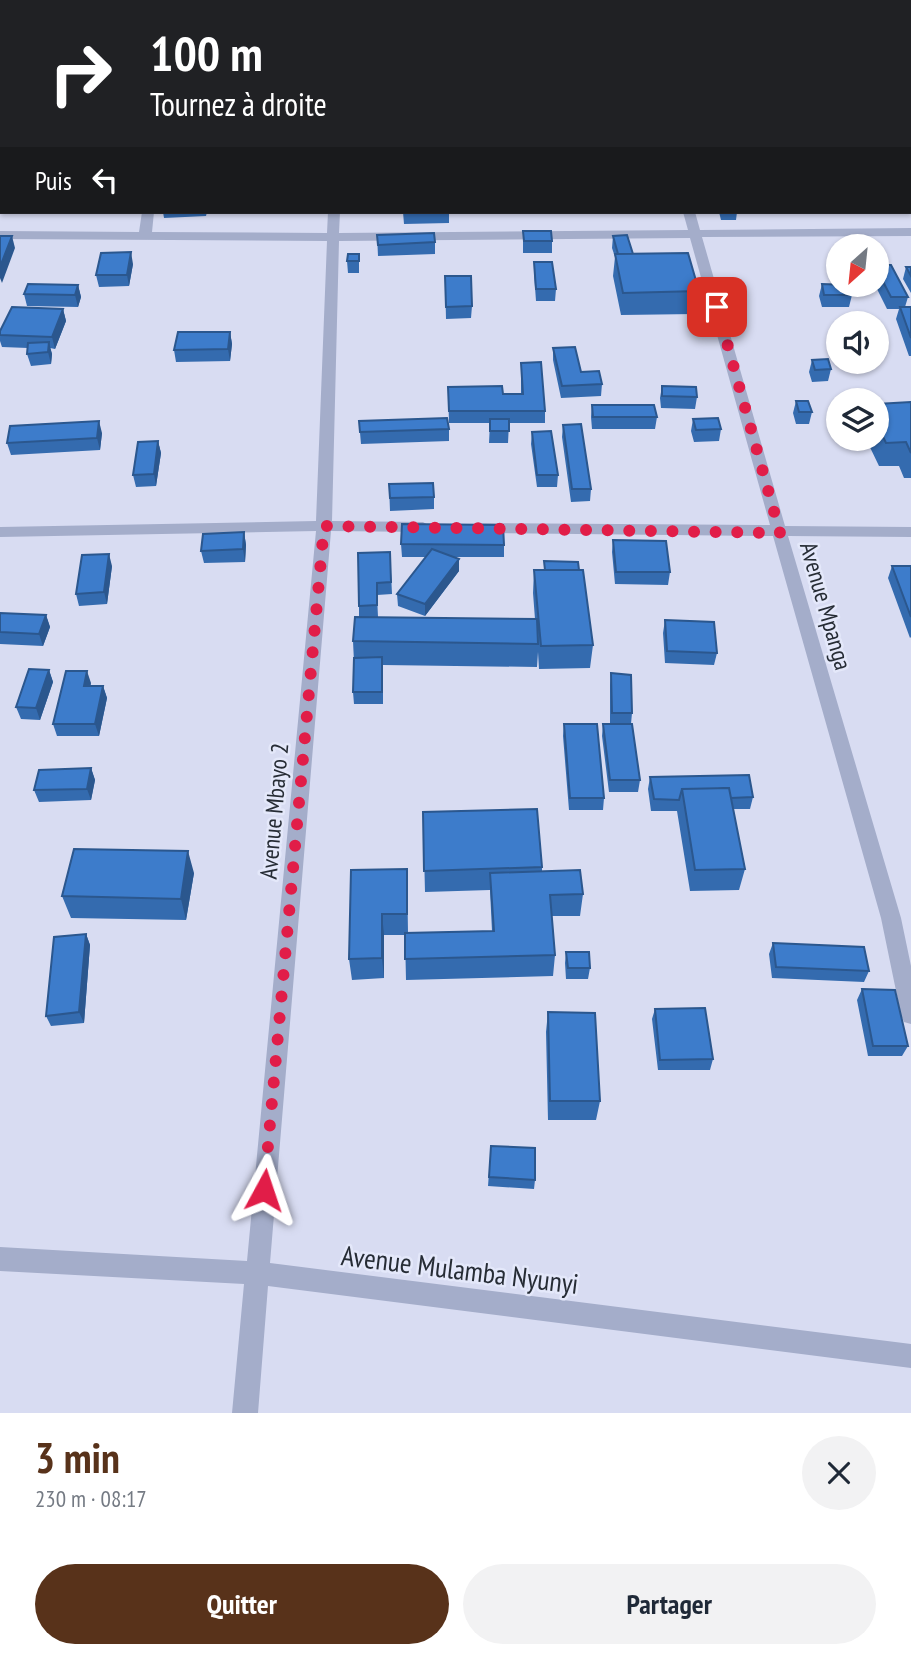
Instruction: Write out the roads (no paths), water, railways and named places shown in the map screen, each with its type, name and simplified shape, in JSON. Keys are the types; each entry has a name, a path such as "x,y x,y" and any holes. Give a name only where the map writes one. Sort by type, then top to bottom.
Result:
{"street":[{"path":"145,236 148,214"},
{"name":"Avenue Mbayo 2","path":"245,1413 324,526 334,214"},
{"name":"Avenue Mpanga","path":"690,214 891,918 911,1015"},
{"path":"0,235 335,237 911,232"},
{"path":"0,532 324,526 434,528"},
{"path":"462,528 780,533 911,532"},
{"name":"Avenue Mulamba Nyunyi","path":"0,1259 257,1273 911,1356"}]}
